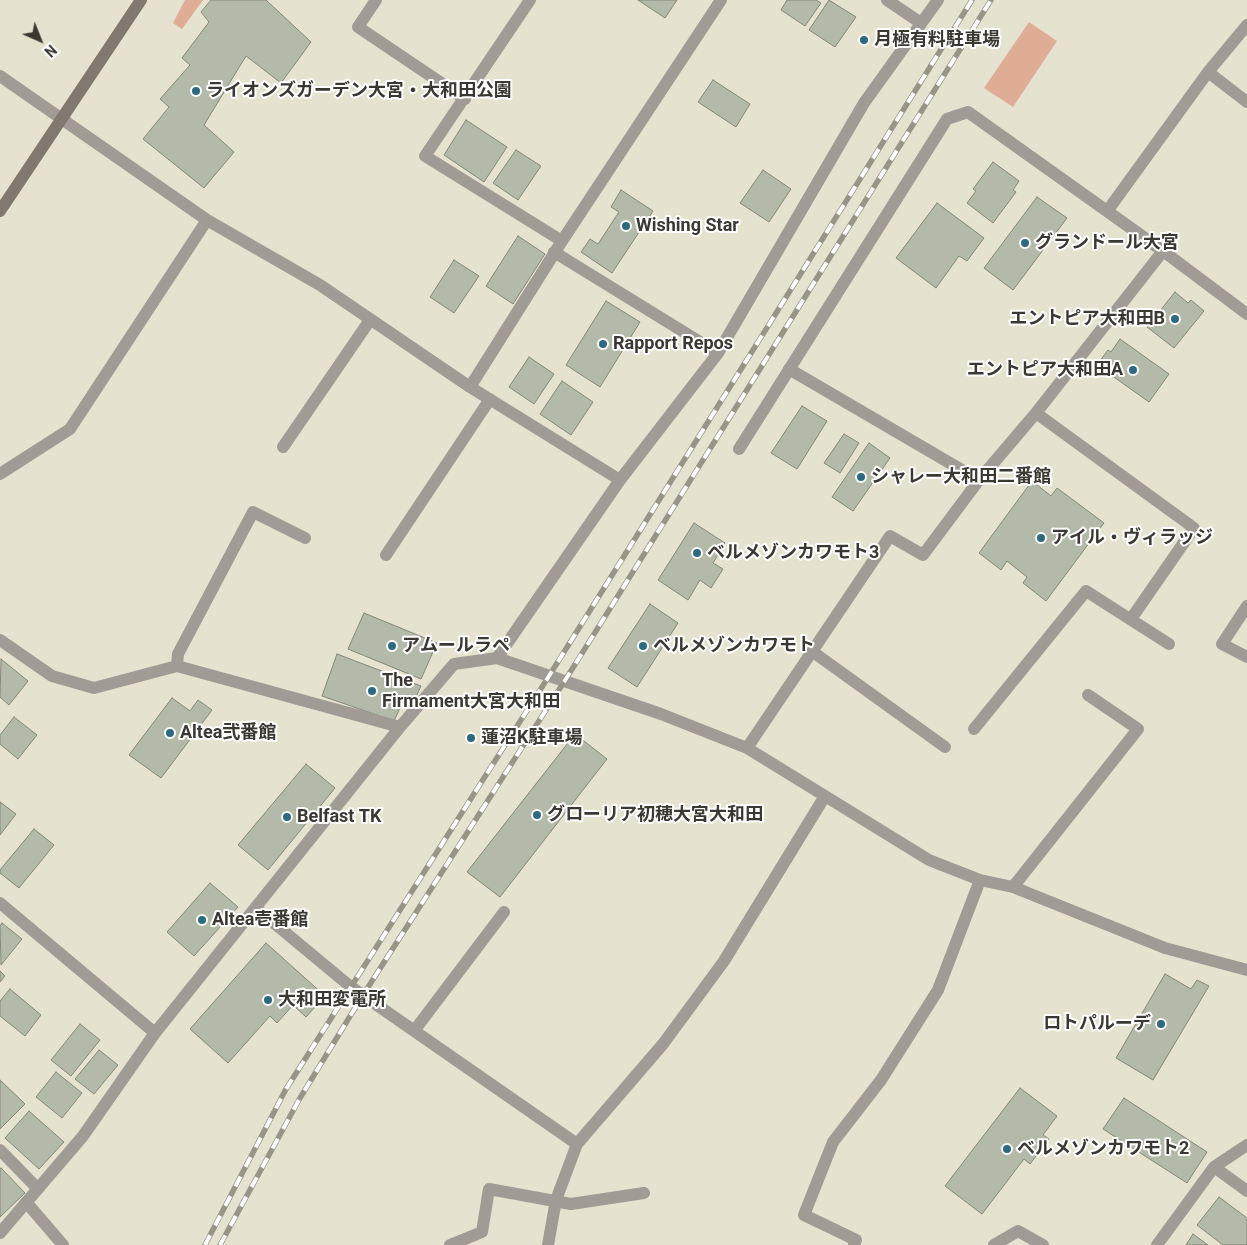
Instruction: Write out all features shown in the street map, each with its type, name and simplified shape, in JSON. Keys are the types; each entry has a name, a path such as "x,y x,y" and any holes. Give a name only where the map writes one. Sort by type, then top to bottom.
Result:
{"street":[{"path":"0,211 64,119 141,0"},
{"path":"376,0 358,27 465,99"},
{"path":"530,0 425,156 562,241"},
{"path":"470,387 554,252 721,0"},
{"path":"887,0 921,23"},
{"path":"498,658 620,480 718,353 864,103 938,0"},
{"path":"1108,210 1208,72 1247,25"},
{"path":"1208,72 1247,102"},
{"path":"0,76 207,220 320,285 470,387 620,480"},
{"path":"739,449 947,119 968,112 1108,210 1247,314"},
{"path":"0,474 70,429 207,220"},
{"path":"746,748 890,536 923,555 979,480 1036,413 1163,250"},
{"path":"554,252 718,353"},
{"path":"283,446 370,320"},
{"path":"789,369 979,480"},
{"path":"386,555 490,399"},
{"path":"1036,413 1194,528 1131,619"},
{"path":"177,666 178,654 253,512 305,538"},
{"path":"974,729 1086,591 1169,644"},
{"path":"1247,606 1222,644 1247,657"},
{"path":"0,640 52,676 94,688 177,666 400,727"},
{"path":"813,652 945,747"},
{"path":"0,1232 83,1136 155,1033 257,909 400,727 454,664 498,658 661,714 746,748 929,860 980,880 1014,887 1165,948 1247,970"},
{"path":"1014,887 1138,729 1088,695"},
{"path":"548,1245 556,1200 577,1144 662,1044 724,961 825,796"},
{"path":"854,1245 856,1240 804,1215 833,1142 881,1080 938,990 980,880"},
{"path":"0,903 155,1033"},
{"path":"257,909 351,987 577,1144"},
{"path":"414,1031 504,912"},
{"path":"1157,1245 1214,1167 1247,1145"},
{"path":"0,1150 38,1189"},
{"path":"1214,1167 1247,1191"},
{"path":"450,1245 482,1232 489,1189 571,1204 644,1194"},
{"path":"26,1202 63,1245"},
{"path":"994,1245 1018,1231 1043,1245"}],"shaded area":[{"path":"185,0 203,0 182,29 173,23"},
{"path":"1029,22 1057,41 1013,107 984,88"}],"building":[{"name":"ライオンズガーデン大宮・大和田公園","path":"211,0 266,0 311,42 281,83 246,56 204,125 234,152 204,188 143,139 169,107 160,99 190,65 182,58 209,22 201,12"},
{"path":"638,0 677,0 665,18"},
{"path":"787,0 816,0 821,3 805,26 781,10"},
{"path":"829,0 856,17 835,47 809,30"},
{"path":"713,80 750,104 736,127 698,102"},
{"path":"466,120 507,147 484,182 444,155"},
{"path":"516,150 541,166 518,200 493,183"},
{"path":"993,162 1019,181 1013,190 1016,192 993,223 967,203 976,191 973,189"},
{"path":"763,170 791,189 769,222 740,203"},
{"name":"Wishing Star","path":"621,190 653,211 612,273 581,252 590,239 598,244 619,212 611,207"},
{"name":"グランドール大宮","path":"1037,197 1067,218 1013,290 984,268"},
{"path":"937,203 984,238 967,261 959,256 936,288 896,258"},
{"path":"518,236 545,254 513,304 486,286"},
{"path":"454,260 479,276 454,313 430,297"},
{"name":"エントピア大和田B","path":"1175,292 1188,303 1191,300 1204,311 1174,348 1147,327"},
{"name":"Rapport Repos","path":"606,301 640,322 600,387 566,365"},
{"name":"エントピア大和田A","path":"1120,339 1169,374 1149,402 1097,365 1108,350 1111,352"},
{"path":"529,357 554,374 534,404 509,387"},
{"path":"562,381 593,402 571,435 540,414"},
{"path":"802,406 827,421 797,469 771,453"},
{"path":"844,434 859,443 840,473 824,463"},
{"name":"シャレー大和田二番館","path":"869,443 890,458 853,511 832,497"},
{"name":"アイル・ヴィラッジ","path":"1032,481 1051,496 1057,488 1104,523 1046,601 1023,583 1027,577 1007,561 1001,570 979,553"},
{"name":"ベルメゾンカワモト3","path":"694,523 725,543 713,563 723,569 711,588 700,580 688,600 658,580"},
{"name":"ベルメゾンカワモト","path":"650,604 678,623 637,687 608,668"},
{"name":"アムールラペ","path":"364,613 437,643 421,679 348,649"},
{"name":"The Firmament大宮大和田","path":"337,654 421,686 415,699 406,695 394,721 322,696"},
{"path":"1,659 28,681 9,705 0,697"},
{"name":"Altea弐番館","path":"172,698 190,711 198,700 212,710 161,778 129,755"},
{"path":"14,717 37,735 18,759 0,744 0,735"},
{"name":"グローリア初穂大宮大和田","path":"575,734 607,759 500,897 467,872"},
{"name":"Belfast TK","path":"306,764 335,788 268,870 238,845"},
{"path":"0,802 16,814 0,835"},
{"path":"34,829 54,845 19,888 0,873 0,870"},
{"name":"Altea壱番館","path":"210,883 238,907 194,956 167,932"},
{"path":"2,923 22,939 1,965 0,926"},
{"name":"大和田変電所","path":"266,943 325,996 306,1017 293,1005 277,1023 270,1016 228,1063 190,1029"},
{"path":"0,971 5,976 0,982"},
{"name":"ロトパルーデ","path":"1165,974 1191,989 1197,980 1209,986 1153,1080 1116,1058"},
{"path":"10,989 41,1015 25,1036 0,1016 0,1001"},
{"path":"80,1024 100,1040 71,1076 51,1060"},
{"path":"99,1050 118,1065 94,1094 75,1079"},
{"path":"56,1072 82,1093 62,1118 36,1097"},
{"path":"0,1080 25,1104 0,1129"},
{"name":"ベルメゾンカワモト2","path":"1020,1088 1057,1116 1043,1135 1049,1139 1030,1164 1024,1159 982,1214 945,1186"},
{"path":"1124,1098 1207,1152 1187,1183 1103,1129"},
{"path":"29,1111 64,1142 39,1169 5,1138"},
{"path":"0,1169 25,1193 0,1217"},
{"path":"1219,1197 1247,1218 1247,1245 1223,1245 1197,1225"},
{"path":"1193,1234 1208,1245 1186,1245"}],"railway":[{"path":"205,1245 286,1089 549,676 972,0"},
{"path":"220,1245 300,1098 363,995 564,682 991,0"}],"place":[{"name":"月極有料駐車場","path":"864,40"},
{"name":"ライオンズガーデン大宮・大和田公園","path":"196,91"},
{"name":"Wishing Star","path":"626,226"},
{"name":"グランドール大宮","path":"1025,243"},
{"name":"エントピア大和田B","path":"1175,319"},
{"name":"Rapport Repos","path":"603,344"},
{"name":"エントピア大和田A","path":"1133,370"},
{"name":"シャレー大和田二番館","path":"861,477"},
{"name":"アイル・ヴィラッジ","path":"1041,538"},
{"name":"ベルメゾンカワモト3","path":"697,553"},
{"name":"アムールラペ","path":"392,646"},
{"name":"ベルメゾンカワモト","path":"643,646"},
{"name":"The Firmament大宮大和田","path":"372,691"},
{"name":"Altea弐番館","path":"170,733"},
{"name":"蓮沼K駐車場","path":"471,738"},
{"name":"グローリア初穂大宮大和田","path":"537,815"},
{"name":"Belfast TK","path":"287,817"},
{"name":"Altea壱番館","path":"202,920"},
{"name":"大和田変電所","path":"268,1000"},
{"name":"ロトパルーデ","path":"1161,1024"},
{"name":"ベルメゾンカワモト2","path":"1007,1149"}]}
